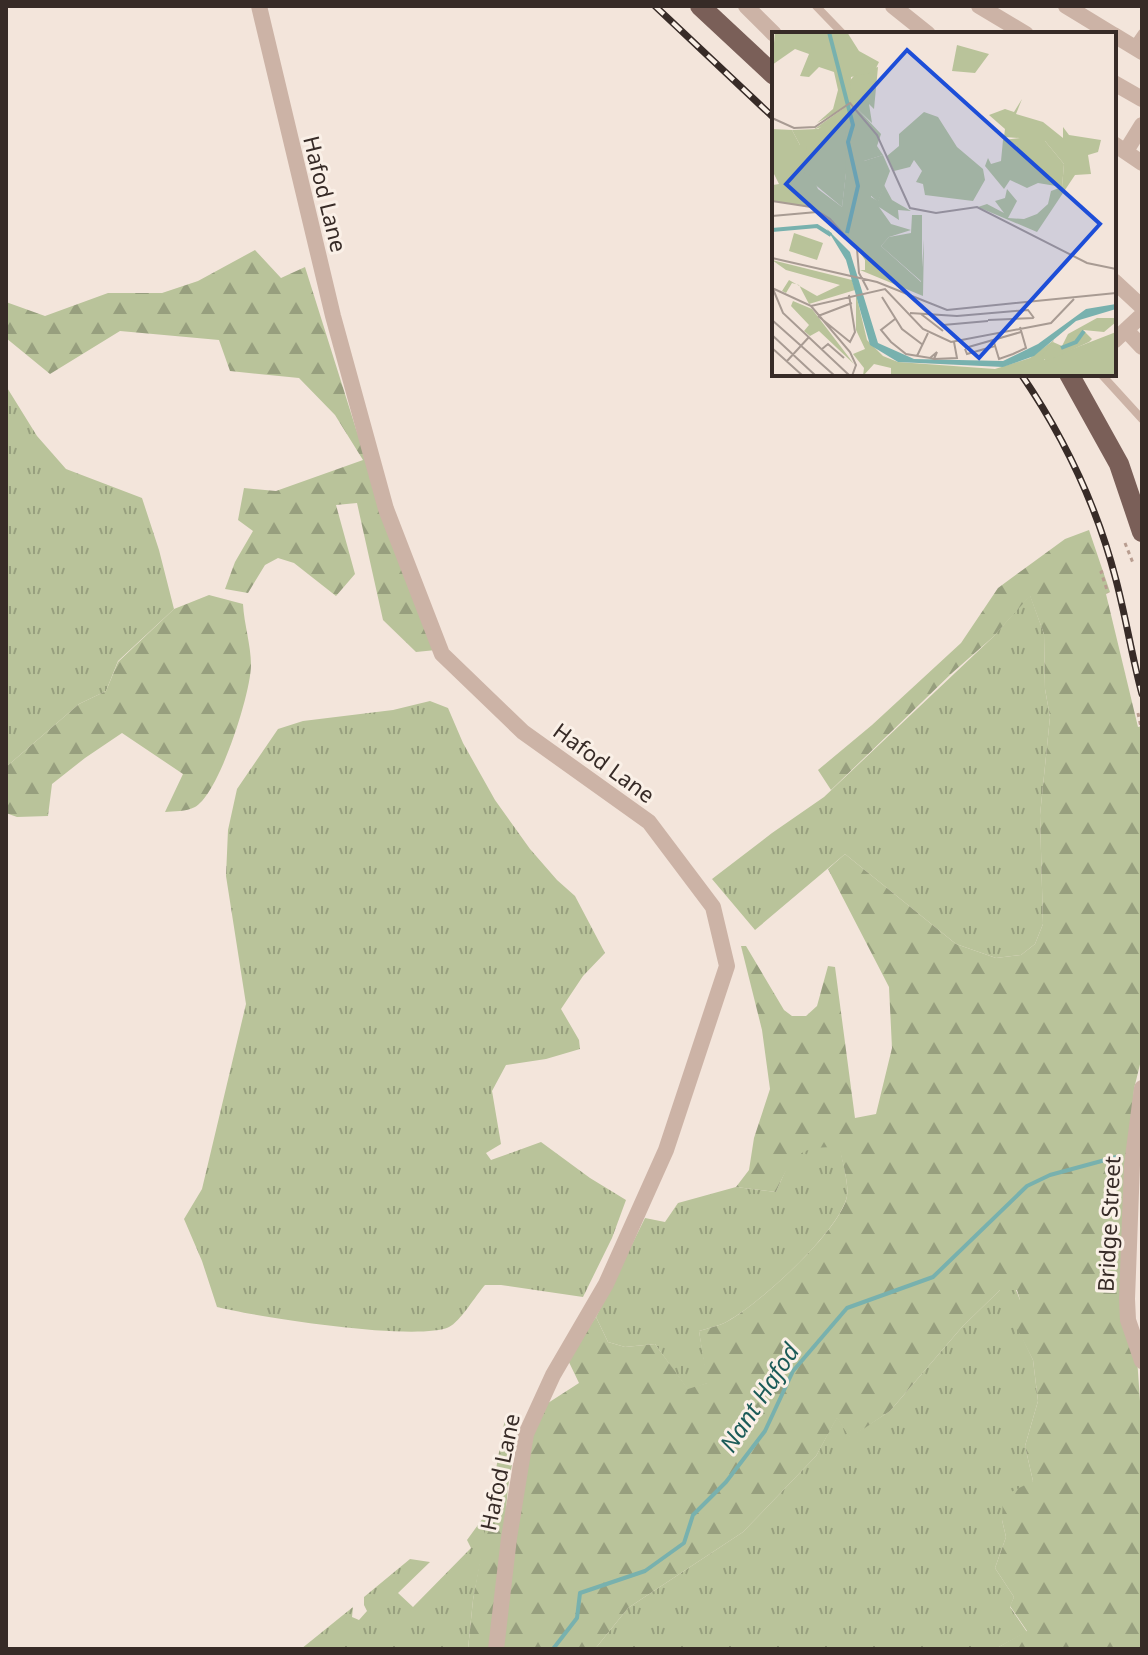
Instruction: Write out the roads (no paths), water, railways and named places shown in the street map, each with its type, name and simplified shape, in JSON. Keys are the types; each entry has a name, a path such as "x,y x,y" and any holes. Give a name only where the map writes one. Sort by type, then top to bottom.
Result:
{"main road":[{"path":"700,6 772,73"},
{"path":"1070,376 1119,464 1134,537"}],"street":[{"name":"Hafod Lane","path":"259,6 333,316 386,509 442,654 523,732 649,822 713,907 727,966 666,1150 606,1284 553,1375 526,1434 509,1538 496,1649"},
{"path":"746,6 772,32"},
{"path":"893,6 926,32"},
{"path":"979,6 1001,12 1024,32"},
{"path":"1066,6 1110,32"},
{"path":"1116,35 1139,44"},
{"path":"1116,84 1142,99"},
{"path":"1142,125 1120,147 1142,163"},
{"path":"1116,283 1142,307"},
{"path":"1142,315 1120,335 1142,347"},
{"name":"Bridge Street","path":"1142,1088 1132,1165 1127,1299 1128,1320 1142,1361"}],"lane":[{"path":"816,6 841,32"},
{"path":"1103,376 1142,419"}],"waterway":[{"name":"Nant Hafod","path":"553,1649 577,1618 580,1593 645,1571 684,1543 693,1515 726,1482 765,1431 793,1371 847,1308 933,1277 1027,1186 1050,1175 1120,1156"}],"railway":[{"path":"655,6 772,116"},
{"path":"1022,376 1065,447 1099,525 1116,580 1142,694"}]}
